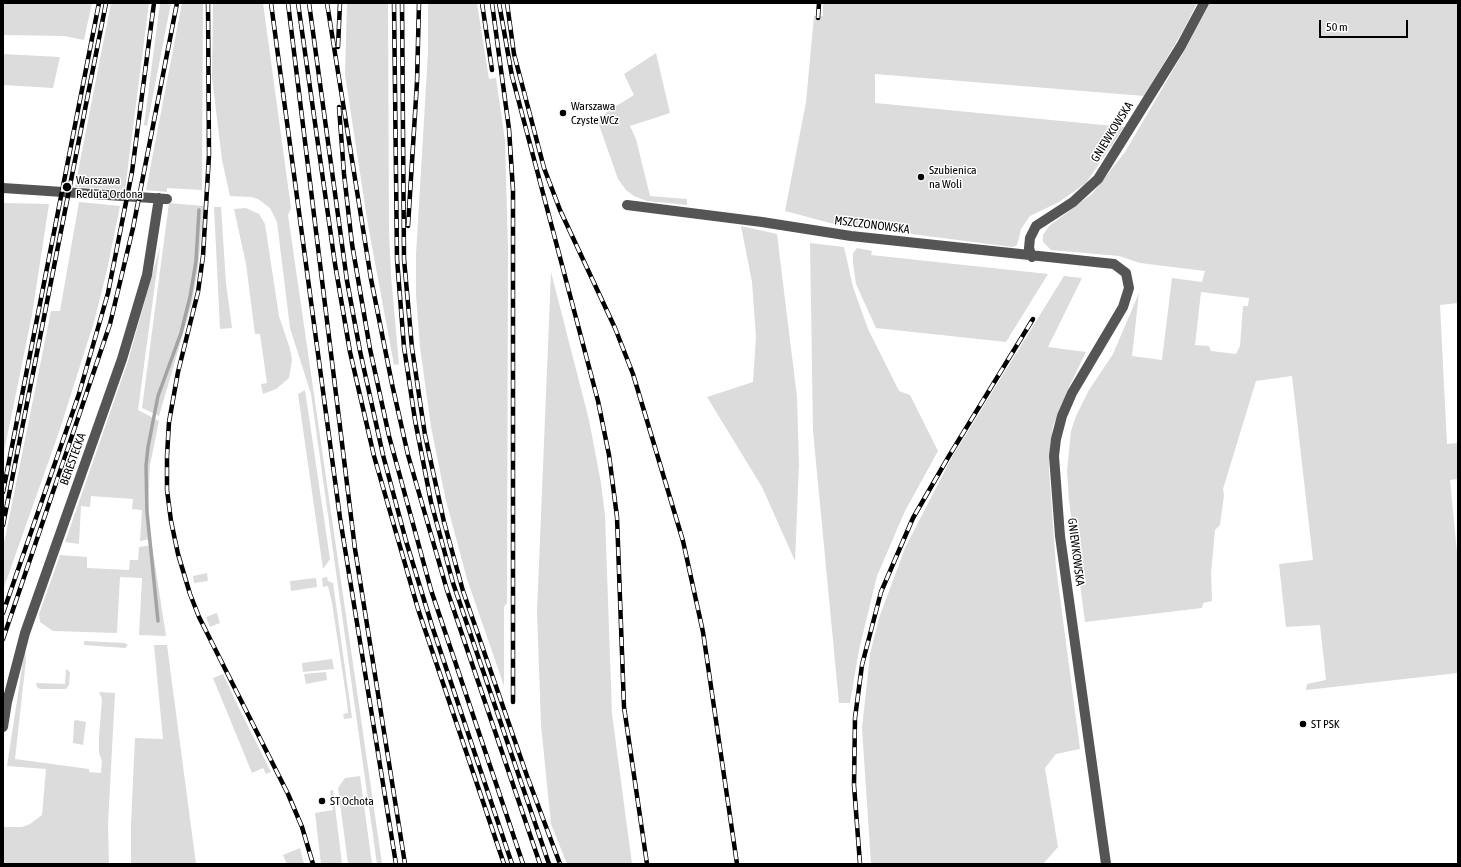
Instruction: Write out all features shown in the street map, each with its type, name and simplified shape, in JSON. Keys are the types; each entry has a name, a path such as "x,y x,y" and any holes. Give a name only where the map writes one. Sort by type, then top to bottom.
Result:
{"street":[{"name":"GNIEWKOWSKA","path":"1032,257 1030,238 1036,226 1073,202 1098,178 1181,46 1204,3"},
{"name":"BERESTECKA","path":"3,188 163,198 159,205 147,275 122,359 25,633 7,702 3,726"},
{"name":"MSZCZONOWSKA","path":"627,205 762,222 851,236 1032,257 1114,264"},
{"name":"GNIEWKOWSKA","path":"1106,864 1060,536 1054,456 1056,439 1062,416 1072,393 1115,322 1127,297 1129,288 1126,273 1114,264"}],"shaded area":[{"path":"3,3 92,3 84,40 64,36 3,35"},
{"path":"111,3 149,3 125,190 75,187"},
{"path":"160,3 171,3 147,126 144,125"},
{"path":"182,3 203,3 202,190 167,188 167,192 146,190"},
{"path":"213,3 263,3 291,208 288,215 382,864 377,864 311,394 290,328 277,222 270,208 258,199 251,197 230,196 222,160 212,77"},
{"path":"347,3 388,3 389,232 391,275 399,364 394,365 368,225 345,75"},
{"path":"428,3 477,3 489,79 496,78 505,140 508,248 507,603 504,607 504,686 467,579 446,501 431,427 420,347 416,295 416,255 428,52"},
{"path":"823,3 1197,3 1184,29 1144,96 875,74 875,103 1124,127 1086,183 1059,202 1030,216 1021,229 1016,246 1012,247 834,224 785,211 806,102 814,16 823,16"},
{"path":"1210,3 1458,3 1458,303 1440,305 1447,444 1458,443 1458,479 1450,480 1458,563 1458,673 1306,690 1307,684 1326,680 1320,625 1286,627 1279,564 1313,560 1292,376 1256,381 1223,489 1224,495 1220,525 1215,530 1211,573 1212,601 1203,603 1202,608 1085,622 1069,501 1067,471 1071,431 1076,416 1089,390 1113,354 1139,293 1132,356 1162,360 1172,278 1202,282 1205,271 1140,263 1119,256 1051,250 1043,242 1043,235 1049,226 1092,194 1125,152 1186,48","holes":["1201,292 1249,298 1248,306 1243,306 1240,346 1236,354 1211,351 1209,346 1195,345"]},
{"path":"656,53 670,113 630,126 636,139 650,196 687,199 687,205 647,201 634,196 626,190 618,179 598,122 608,111 634,95 624,74"},
{"path":"3,54 60,57 53,88 3,85"},
{"path":"79,202 120,206 107,270 94,322 59,432 3,590 3,548 51,311 60,311"},
{"path":"3,203 49,204 32,315 3,457"},
{"path":"169,203 204,206 198,268 192,303 159,416 142,408"},
{"path":"214,207 221,207 226,283 232,328 220,329"},
{"path":"246,208 259,214 265,224 279,316 292,360 289,378 276,389 263,394 261,384 267,383 260,334 255,334 246,264 234,209"},
{"path":"741,226 777,234 797,397 799,464 795,561 762,487 707,397 753,382 756,337 752,282"},
{"path":"810,243 844,247 853,287 868,329 899,391 910,395 938,451 905,511 877,576 859,650 850,703 839,703 813,431"},
{"path":"160,247 138,410 159,421 150,465 148,502 150,539 140,541 142,510 132,509 133,499 91,496 90,507 81,506 79,544 65,542 128,361"},
{"path":"857,248 872,251 871,255 1048,274 1006,342 876,328 856,284 853,253"},
{"path":"551,272 589,420 601,483 605,515 612,714 632,864 567,864 551,824 541,725 537,612"},
{"path":"1064,276 1082,278 1048,347 1086,352 1068,389 1053,426 1050,447 1049,469 1056,567 1080,749 1056,754 1045,768 1058,847 1043,864 871,864 862,728 870,654 879,618 905,548 952,457"},
{"path":"305,390 330,559 323,569 298,394"},
{"path":"152,545 166,636 139,635 142,578 120,577 117,633 53,631 40,622 39,614 60,555 87,557 87,568 129,570 130,560 138,560 139,547"},
{"path":"207,573 208,581 194,583 193,576"},
{"path":"327,577 328,581 333,583 352,718 344,719 343,714 348,713 347,702 332,603 328,586 323,587 322,578"},
{"path":"316,578 317,587 291,591 290,581"},
{"path":"217,613 220,623 210,627 206,617"},
{"path":"84,641 125,643 128,645 125,648 84,645"},
{"path":"154,645 167,645 196,864 131,864 131,824 135,738 163,739"},
{"path":"25,648 26,660 15,759 89,769 89,772 101,773 102,761 99,753 99,737 102,699 99,692 115,693 108,824 109,864 3,864 3,827 22,827 30,824 42,815 46,769 7,766"},
{"path":"332,659 334,669 303,672 302,663"},
{"path":"66,669 70,672 69,685 66,689 40,689 37,687 36,683 65,684"},
{"path":"326,672 327,680 306,684 304,674"},
{"path":"223,674 271,772 266,774 263,768 252,773 213,678"},
{"path":"74,721 86,722 83,745 73,743"},
{"path":"360,776 372,864 348,864 338,788 345,778"},
{"path":"333,790 342,864 321,864 315,813 333,810 330,791"},
{"path":"300,848 304,864 287,864 283,855"}],"waterway":[{"path":"158,621 147,512 146,466 148,447 158,396 181,333 190,297 196,261 199,210"}],"railway":[{"path":"3,492 99,3"},
{"path":"3,525 106,3"},
{"path":"3,613 79,394 108,293 132,172 154,3"},
{"path":"3,639 110,324 133,228 177,3"},
{"path":"208,3 209,155 203,256 198,292 178,372 169,422 167,490 171,521 178,554 190,594 199,617 288,794 302,827 313,864"},
{"path":"271,3 340,518 396,864"},
{"path":"288,3 355,549 405,864"},
{"path":"298,3 335,264 350,352 374,456 418,609 504,864"},
{"path":"309,3 347,281 360,351 383,455 406,541 432,626 512,864"},
{"path":"327,3 371,279 408,455 447,590 540,864"},
{"path":"338,47 340,3"},
{"path":"394,3 397,259 404,347 415,420 431,502 453,583 549,864"},
{"path":"402,3 404,259 412,348 425,435 444,522 463,591 527,776 560,864"},
{"path":"408,226 417,82 419,3"},
{"path":"482,3 492,70"},
{"path":"492,3 509,129 513,190 513,702"},
{"path":"499,3 512,76 598,401 609,455 617,517 624,707 647,864"},
{"path":"507,3 514,54 544,168 560,210 615,328 633,374 683,541 703,632 737,864"},
{"path":"818,18 819,3"},
{"path":"339,107 344,174 352,244 370,349 389,436 431,590 523,864"},
{"path":"860,864 854,785 855,718 862,665 881,592 913,518 1033,319"}],"place":[{"name":"Warszawa Czyste WCz","path":"563,113"},
{"name":"Szubienica na Woli","path":"921,177"},
{"name":"Warszawa Reduta Ordona","path":"67,187"},
{"name":"ST PSK","path":"1303,724"},
{"name":"ST Ochota","path":"322,801"}]}
